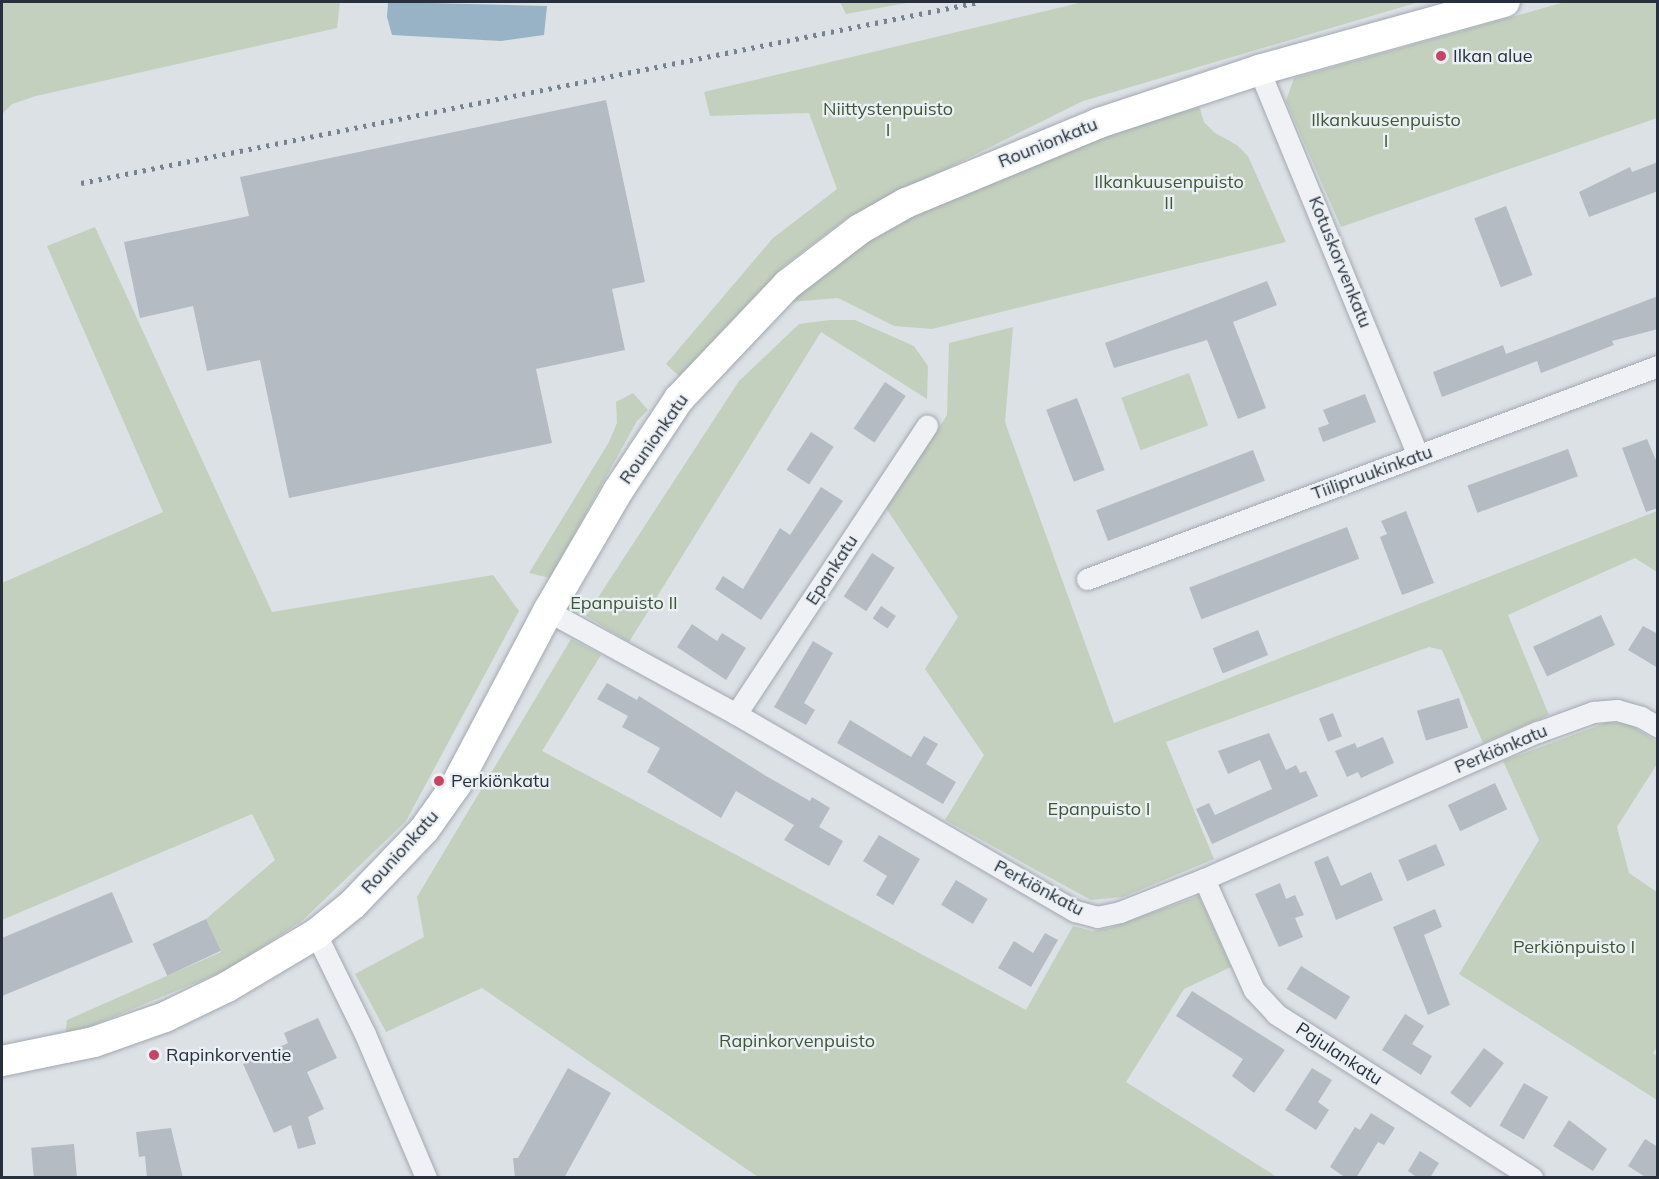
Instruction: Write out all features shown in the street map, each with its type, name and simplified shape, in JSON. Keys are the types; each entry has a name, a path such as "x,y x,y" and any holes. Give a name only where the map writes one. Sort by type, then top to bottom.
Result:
{"main road":[{"name":"Rounionkatu","path":"2,1061 94,1042 165,1017 227,987 316,934 353,904 424,830 456,785 548,611 618,491 679,399 787,285 860,229 906,203 1099,123 1259,70 1505,2"}],"street":[{"name":"Kotuskorvenkatu","path":"1259,70 1418,456"},
{"name":"Tiilipruukinkatu","path":"1086,579 1658,366"},
{"name":"Epankatu","path":"736,714 927,425"},
{"name":"Perkiönkatu","path":"548,611 736,714 1075,911 1097,916 1120,912 1204,879 1538,732 1593,712 1617,710 1641,717 1658,727"},
{"name":"Pajulankatu","path":"1204,879 1254,990 1276,1014 1532,1178"},
{"path":"316,934 365,1034 426,1178"}],"green space":[{"path":"2,2 340,2 337,28 36,96 12,104 2,114"},
{"path":"840,2 912,2 846,14"},
{"name":"Niittystenpuisto I","path":"1083,2 1419,2 1083,101 847,218 784,266 679,376 666,364 773,238 837,189 809,113 710,116 704,92"},
{"name":"Ilkankuusenpuisto I","path":"1565,2 1657,2 1657,118 1341,227 1286,101 1294,78"},
{"name":"Ilkankuusenpuisto II","path":"1199,106 1204,122 1215,133 1237,145 1248,156 1286,242 932,329 894,326 838,298 790,302 850,251 966,184 1090,138"},
{"path":"95,227 272,612 493,575 519,611 406,821 303,920 229,969 65,1037 67,1020 221,952 206,919 275,860 252,814 2,920 2,583 163,512 47,246"},
{"name":"Epanpuisto II","path":"829,320 855,320 914,346 928,366 927,399 821,332 629,642 586,616 739,381 799,324"},
{"name":"Epanpuisto I","path":"1013,327 1005,422 1114,723 1657,511 1657,572 1635,558 1508,615 1549,715 1483,743 1442,650 1429,647 1166,742 1214,859 1123,897 1091,900 945,820 984,755 925,669 958,617 886,508 947,415 949,343"},
{"path":"1189,373 1208,426 1140,450 1121,398"},
{"path":"633,393 648,410 637,421 550,578 529,573 609,442 617,423 616,402"},
{"name":"Rapinkorvenpuisto","path":"571,639 601,655 542,751 1026,1010 1073,926 1092,931 1109,928 1199,896 1231,967 1184,989 1126,1082 1277,1177 758,1177 482,988 386,1032 355,974 424,937 417,897"},
{"name":"Perkiönpuisto I","path":"1608,722 1629,724 1657,742 1657,764 1617,827 1629,873 1657,892 1658,1046 1653,1053 1657,1056 1657,1100 1459,974 1539,840 1503,761"}],"water":[{"path":"388,2 547,6 544,35 501,41 392,35 387,17"}],"building":[{"path":"606,100 645,282 612,289 625,350 536,369 552,443 289,498 260,360 207,371 193,306 140,318 124,242 249,216 240,177"},
{"path":"1658,162 1658,191 1589,217 1579,192 1630,167 1632,172"},
{"path":"1506,206 1533,275 1501,287 1474,218"},
{"path":"1267,281 1277,305 1233,322 1266,408 1238,419 1207,340 1114,368 1105,343"},
{"path":"1658,296 1658,329 1612,341 1614,345 1541,373 1537,361 1442,397 1433,372 1503,345 1506,354"},
{"path":"885,382 906,396 874,442 854,428"},
{"path":"1365,394 1376,422 1323,442 1318,428 1329,424 1323,410"},
{"path":"1077,398 1105,470 1074,482 1046,410"},
{"path":"811,432 834,447 809,484 786,470"},
{"path":"1647,439 1658,465 1658,508 1646,512 1622,448"},
{"path":"1568,449 1578,476 1477,513 1467,486"},
{"path":"1253,450 1265,481 1108,541 1096,510"},
{"path":"821,487 843,501 761,620 715,589 723,576 743,589 780,528 790,535"},
{"path":"1406,511 1434,583 1402,595 1380,537 1387,534 1381,521"},
{"path":"1347,527 1359,559 1201,619 1189,588"},
{"path":"872,553 895,568 866,611 844,597"},
{"path":"881,606 896,616 888,629 873,618"},
{"path":"1601,615 1615,645 1547,677 1533,647"},
{"path":"692,624 717,641 722,633 746,648 726,680 677,647"},
{"path":"1643,626 1658,634 1658,668 1628,650"},
{"path":"1258,630 1268,655 1223,673 1213,648"},
{"path":"813,641 833,653 804,703 815,710 806,725 774,707"},
{"path":"607,683 637,700 639,696 766,776 810,801 812,797 830,808 819,827 843,841 829,866 784,840 794,825 736,791 721,818 647,772 660,748 622,727 628,716 597,699"},
{"path":"1459,698 1468,728 1426,741 1417,711"},
{"path":"1333,713 1342,736 1328,742 1319,718"},
{"path":"850,720 911,757 924,736 938,744 926,764 956,782 943,804 837,743"},
{"path":"1269,733 1286,770 1296,765 1300,773 1306,771 1318,796 1212,844 1196,809 1209,803 1215,815 1272,789 1260,760 1228,774 1218,751"},
{"path":"1383,737 1394,763 1361,778 1358,772 1347,777 1335,751 1355,743 1357,748"},
{"path":"1495,783 1507,809 1460,831 1448,805"},
{"path":"879,835 920,859 893,905 876,895 887,876 863,861"},
{"path":"1436,844 1445,865 1407,881 1398,860"},
{"path":"1328,856 1341,886 1371,872 1383,900 1336,920 1314,862"},
{"path":"956,880 988,899 973,924 941,905"},
{"path":"1280,883 1286,899 1295,895 1304,915 1295,918 1303,937 1279,947 1255,894"},
{"path":"112,892 133,942 2,996 2,938"},
{"path":"1435,909 1442,927 1424,935 1450,1005 1428,1015 1393,927"},
{"path":"206,919 221,951 167,976 153,944"},
{"path":"1045,933 1058,940 1031,987 998,968 1014,941 1033,953"},
{"path":"1301,966 1350,997 1336,1020 1287,989"},
{"path":"1192,991 1285,1050 1254,1093 1232,1076 1243,1059 1176,1016"},
{"path":"1405,1014 1424,1026 1412,1044 1432,1056 1421,1075 1382,1050"},
{"path":"318,1018 337,1058 307,1072 324,1109 308,1117 316,1144 298,1149 291,1125 274,1133 243,1064 288,1043 284,1033"},
{"path":"1484,1048 1504,1063 1470,1108 1450,1093"},
{"path":"568,1068 611,1093 564,1178 515,1178 513,1158 518,1158"},
{"path":"1312,1068 1332,1080 1318,1102 1329,1110 1316,1130 1285,1110"},
{"path":"1524,1083 1548,1097 1524,1139 1500,1125"},
{"path":"1371,1113 1395,1128 1384,1145 1378,1142 1356,1178 1346,1178 1330,1167 1355,1127 1360,1130"},
{"path":"1569,1120 1607,1149 1593,1171 1553,1146"},
{"path":"171,1128 183,1178 147,1178 145,1156 139,1157 136,1132"},
{"path":"1645,1139 1658,1147 1658,1178 1647,1178 1628,1166"},
{"path":"74,1144 77,1178 34,1178 31,1148"},
{"path":"1420,1151 1439,1163 1430,1178 1418,1178 1408,1171"}],"railway":[{"path":"81,183 979,2"}],"place":[{"name":"Ilkan alue","path":"1441,56"},
{"name":"Perkiönkatu","path":"439,781"},
{"name":"Rapinkorventie","path":"154,1055"}]}
